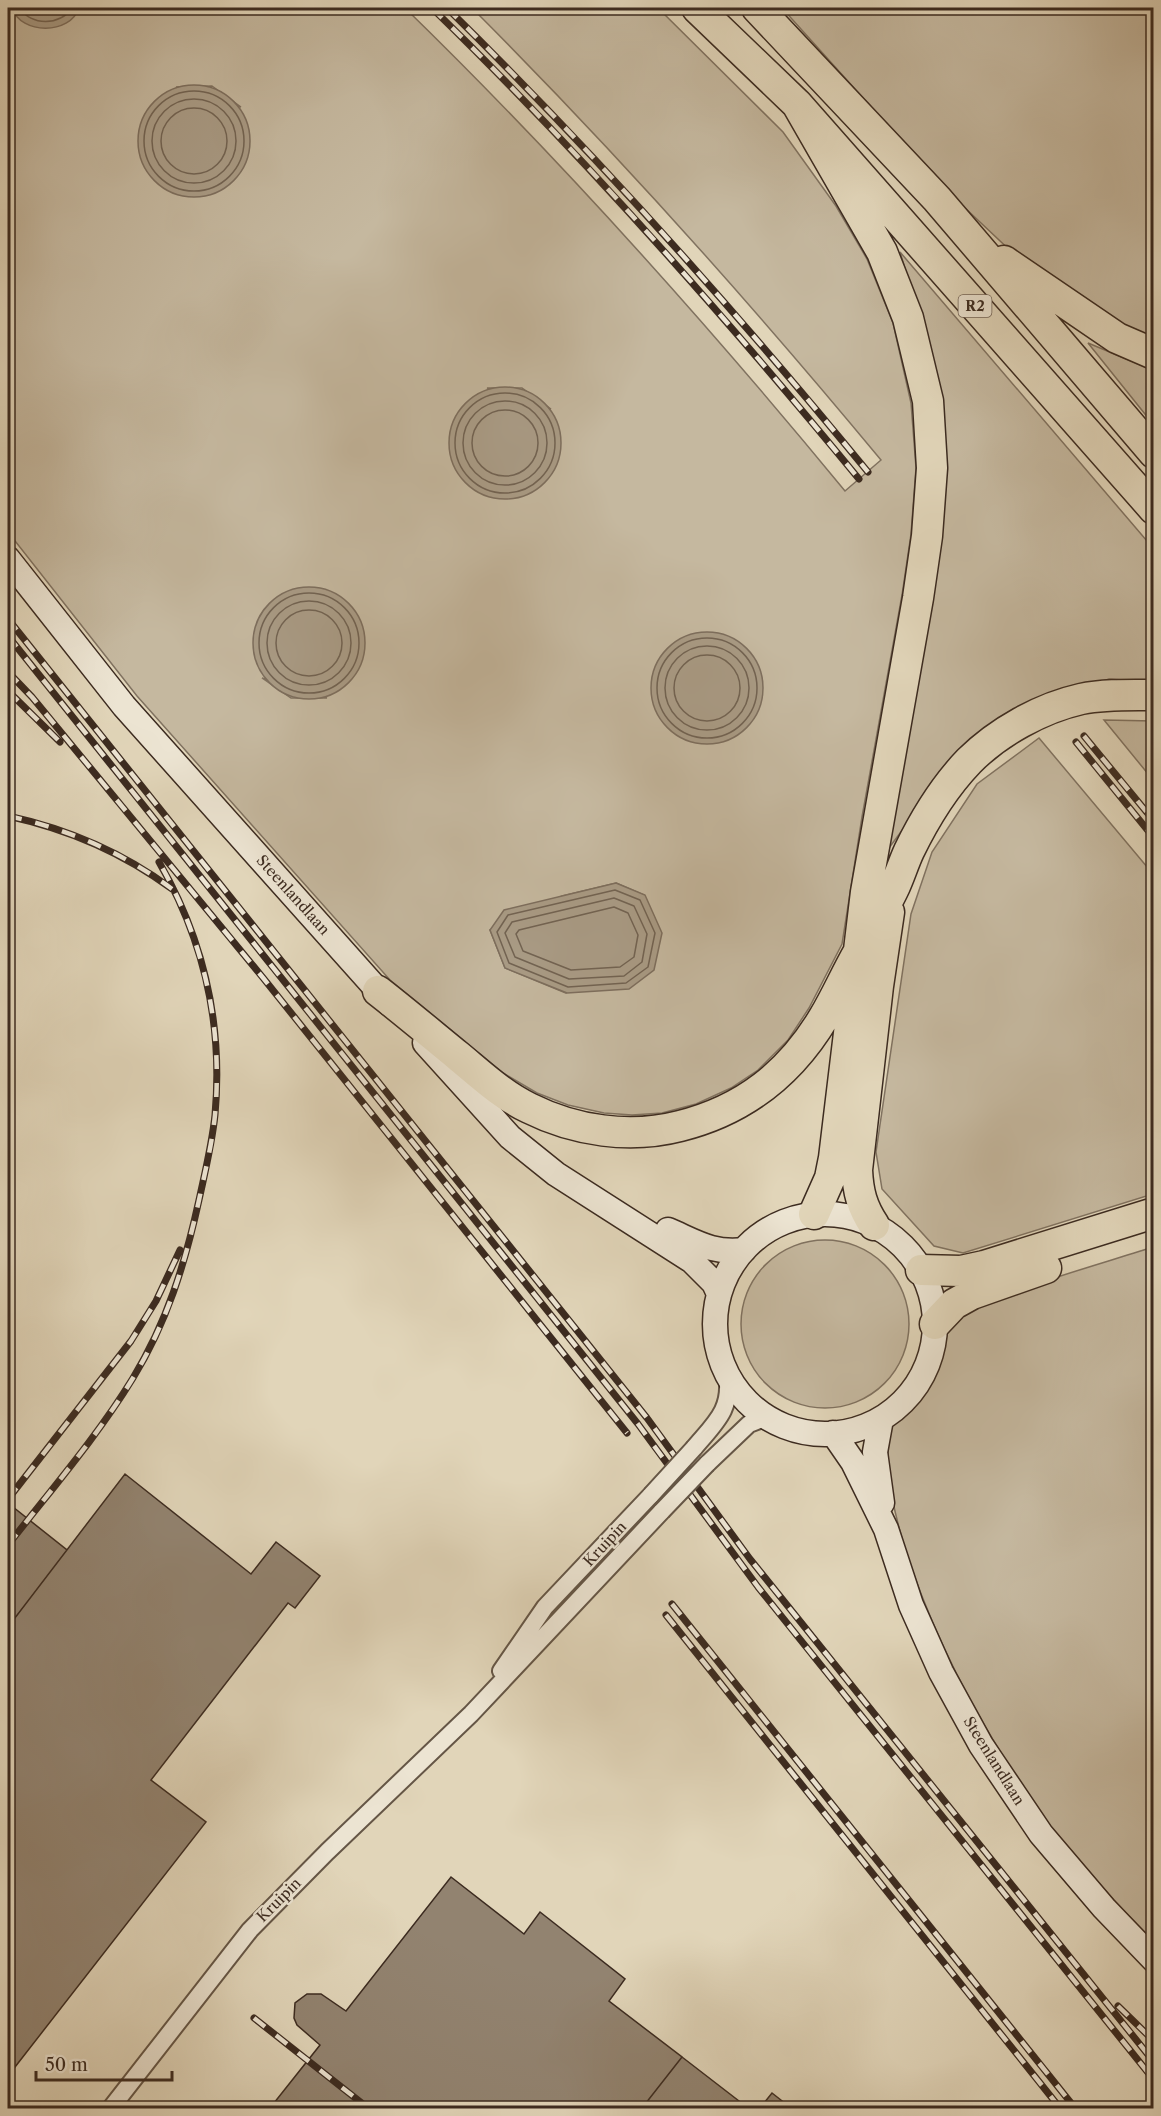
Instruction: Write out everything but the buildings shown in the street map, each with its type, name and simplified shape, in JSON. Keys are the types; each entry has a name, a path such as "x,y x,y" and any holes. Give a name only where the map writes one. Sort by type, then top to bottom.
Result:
{"highway":[{"name":"R2","path":"697,8 797,104 1154,509"},
{"name":"R2","path":"757,8 937,199 1154,453"},
{"path":"797,104 882,252 908,318 928,401 932,468 927,536 918,598 866,892 834,1158 830,1178 814,1214"},
{"path":"937,199 1008,266 1117,338 1154,354"},
{"path":"874,1225 860,1200 857,1170 885,928 894,889 908,853 945,791 970,760 1005,732 1043,712 1081,699 1121,695 1154,695"},
{"path":"378,991 493,1087 529,1108 562,1122 602,1131 633,1133 664,1130 702,1120 740,1104 769,1084 801,1051 824,1017 894,889"},
{"path":"921,1270 961,1270 984,1266 1154,1213"},
{"path":"935,1324 954,1304 972,1294 1154,1234"}],"main road":[{"name":"Steenlandlaan","path":"8,559 124,706 510,1137 556,1173 692,1261 714,1283 719,1294"},
{"name":"Steenlandlaan","path":"605,1204 703,1246 732,1251 744,1250"},
{"path":"814,1214 845,1216 874,1225 901,1244 921,1270 928,1287 935,1324 933,1346 920,1378 899,1405 881,1419 858,1429 833,1433 810,1433 787,1427 766,1417 738,1390 728,1374 717,1343 716,1318 719,1294 729,1270 744,1250 764,1232 788,1220 814,1214"},
{"name":"Steenlandlaan","path":"881,1419 876,1440 876,1463 886,1529"},
{"name":"Steenlandlaan","path":"833,1433 853,1462 886,1529 916,1614 941,1672 981,1745 1041,1833 1104,1908 1154,1960"}],"street":[{"name":"Kruipin","path":"471,1714 545,1607 651,1495 724,1412 729,1395 728,1374"},
{"name":"Kruipin","path":"111,2109 250,1930 327,1852 471,1714 707,1464 749,1424 766,1417"}],"shaded area":[{"path":"8,8 12,8 14,13 77,13 79,8 405,8 520,124 631,243 740,366 845,491 881,460 682,229 526,62 472,8 658,8 783,132 836,206 867,259 893,323 911,403 916,468 911,534 902,595 862,817 842,944 809,1008 788,1040 758,1070 731,1088 696,1104 662,1113 632,1115 604,1113 568,1105 537,1093 503,1073 390,980 137,696 8,532 8,285 10,272 8,266","holes":["212,86 241,107 176,87","487,388 522,388 551,409","262,678 327,698 291,698","616,883 644,895 566,993 505,968 490,930 562,896"]},
{"path":"782,8 1153,8 1153,341 1123,327 1016,256 946,190"},
{"path":"900,252 1153,548 1154,682 1109,679 1025,706 961,751 889,848 945,501 939,382"},
{"path":"1088,343 1153,370 1153,424"},
{"path":"1104,720 1153,721 1153,780"},
{"path":"1039,738 1153,874 1153,1194 963,1253 934,1246 882,1189 876,1152 911,914 932,852 977,784"},
{"path":"825,1240 857,1247 871,1254 884,1265 895,1278 902,1292 909,1324 902,1356 895,1370 884,1383 871,1394 857,1401 825,1408 793,1401 779,1394 766,1383 755,1370 748,1356 741,1324 748,1292 755,1278 766,1265 779,1254 793,1247"},
{"path":"1153,1247 1153,1942 1051,1827 1003,1756 972,1703 932,1621 910,1564 895,1513 888,1460 891,1426 917,1403 935,1375 943,1353 947,1329 954,1321 965,1313 1035,1285"}],"water":[{"path":"12,8 79,8 74,17 66,23 46,28 25,23 17,17"},
{"path":"194,85 215,89 233,102 246,120 250,141 246,162 233,180 215,193 194,197 173,193 155,180 142,162 138,141 142,120 155,102 173,89"},
{"path":"505,387 526,391 544,404 557,422 561,443 557,464 544,482 526,495 505,499 484,495 466,482 453,464 449,443 453,422 466,404 484,391"},
{"path":"309,587 330,591 349,603 361,622 365,643 361,664 349,683 330,695 309,699 288,695 269,683 257,664 253,643 257,622 269,603 288,591"},
{"path":"707,632 728,636 746,649 759,667 763,688 759,709 746,727 728,740 707,744 686,740 668,727 655,709 651,688 655,667 668,649 686,636"},
{"path":"616,883 645,895 662,933 654,970 629,989 567,993 505,968 490,930 504,910"}],"railway":[{"path":"432,8 544,121 652,237 859,479"},
{"path":"447,8 557,119 664,234 868,472"},
{"path":"8,619 647,1418 750,1559 1154,2062"},
{"path":"8,636 638,1424 758,1587 1154,2080"},
{"path":"8,672 32,697 264,979 627,1433"},
{"path":"8,691 60,742"},
{"path":"1084,736 1154,821"},
{"path":"1076,742 1154,838"},
{"path":"8,816 52,828 94,844 134,864 172,889"},
{"path":"8,1545 104,1421 145,1357 174,1292 199,1200 215,1115 217,1082 213,1016 199,953 175,892 159,862"},
{"path":"8,1499 131,1341 156,1301 180,1250"},
{"path":"672,1604 1075,2108"},
{"path":"666,1615 1060,2108"},
{"path":"1118,2006 1154,2041"},
{"path":"254,2018 368,2108"}]}
